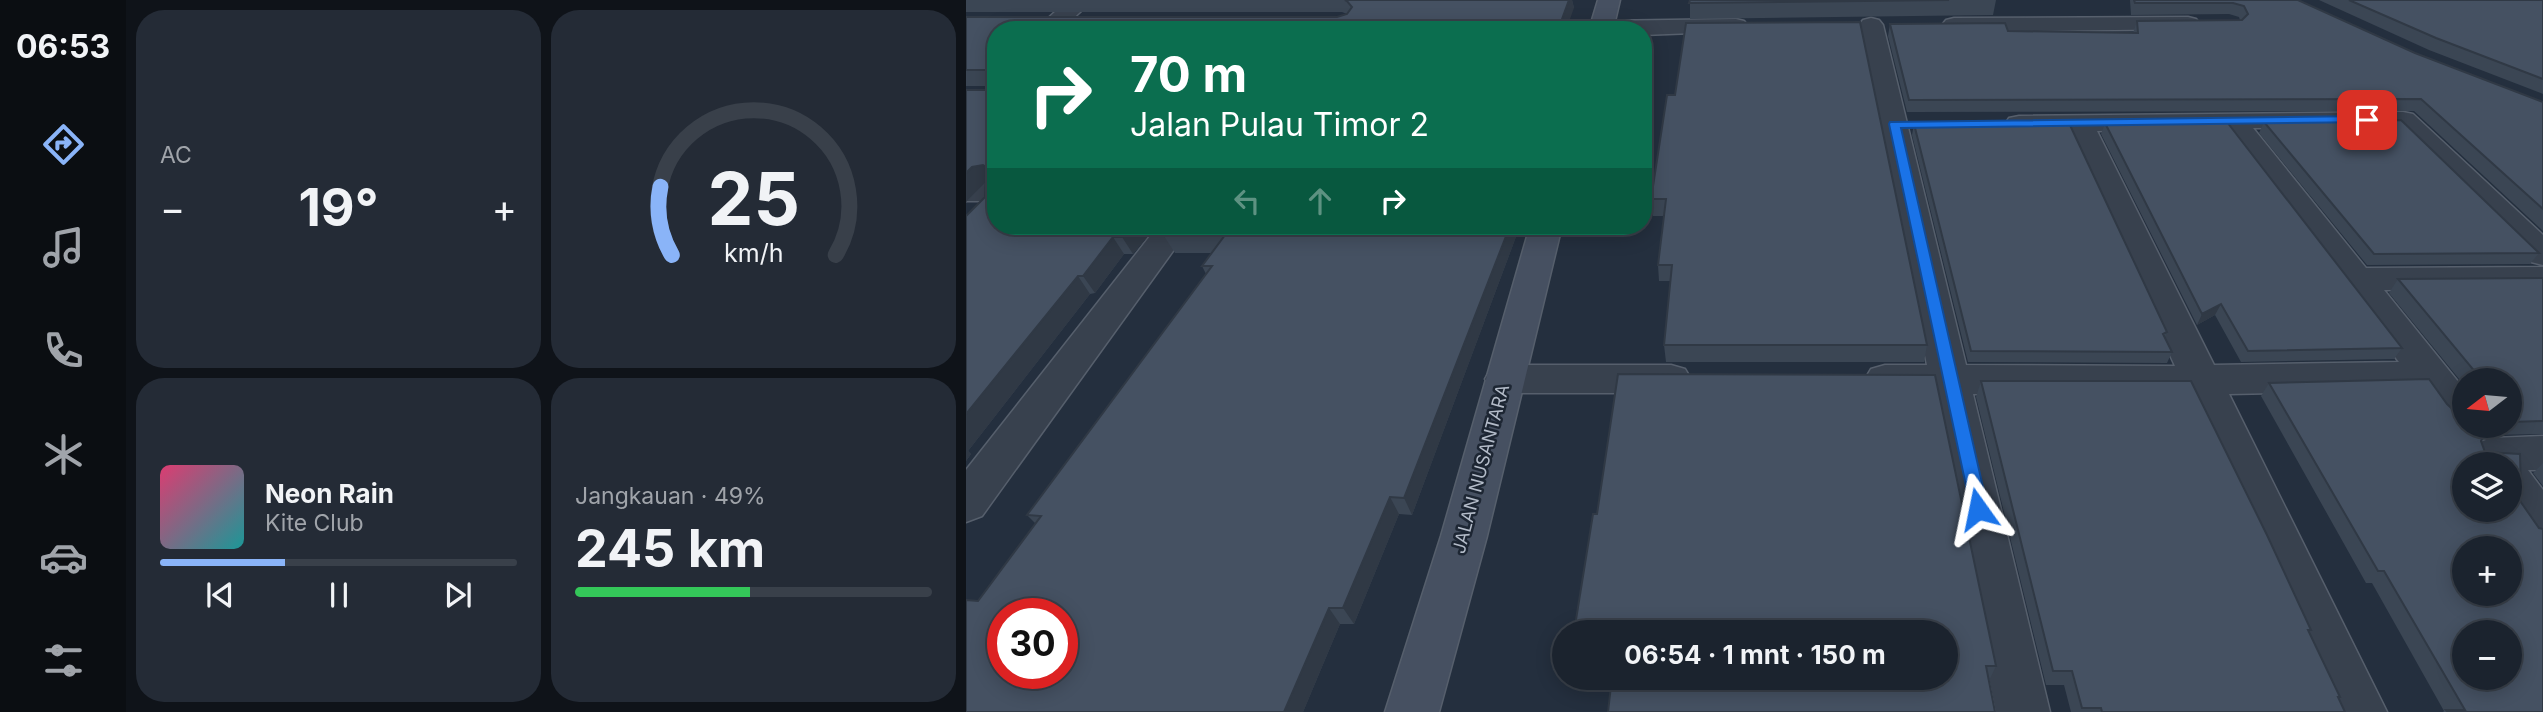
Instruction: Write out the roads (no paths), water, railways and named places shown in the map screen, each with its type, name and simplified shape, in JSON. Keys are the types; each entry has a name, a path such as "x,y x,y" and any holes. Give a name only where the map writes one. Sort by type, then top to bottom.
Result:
{"street":[{"path":"1057,21 1082,0"},
{"path":"1604,21 1609,0"},
{"path":"1031,21 1096,21"},
{"path":"1927,25 2216,24"},
{"path":"1872,25 1908,124 1951,379 2022,712"},
{"path":"1652,28 1763,26"},
{"path":"2231,120 2452,402"},
{"path":"1986,124 2403,120 2543,254"},
{"path":"2078,124 2360,712"},
{"path":"966,192 987,193"},
{"path":"966,224 987,202"},
{"path":"966,503 1168,235"},
{"name":"JALAN NUSANTARA","path":"1412,712 1464,536 1544,235"},
{"path":"2356,279 2543,278"},
{"path":"1853,379 2432,376"},
{"path":"1505,379 1700,379"},
{"path":"2522,454 2543,453"},
{"path":"2522,497 2543,525"}]}
